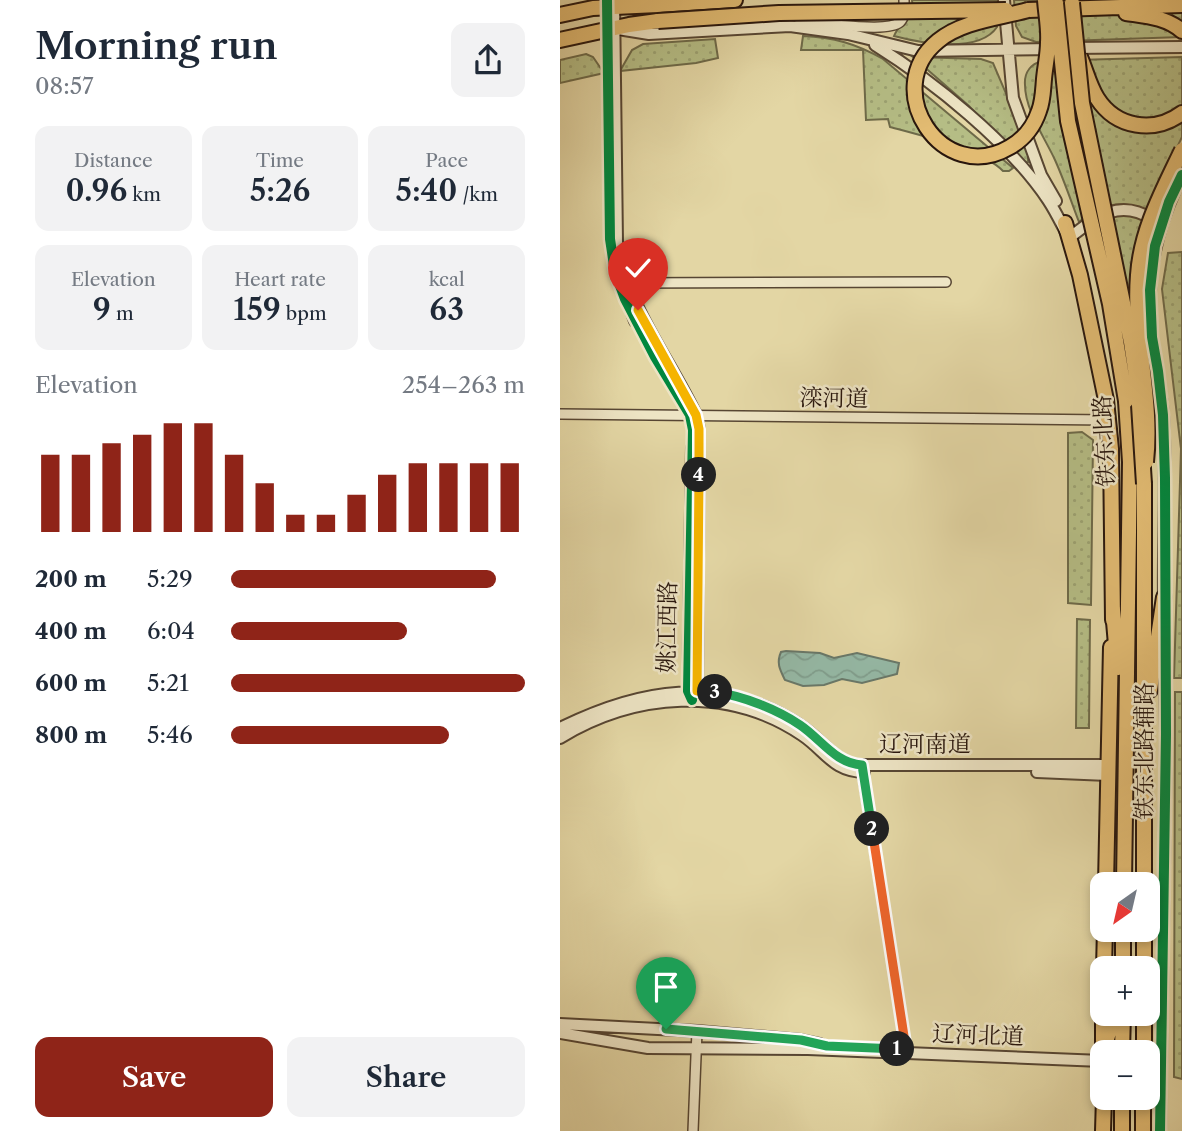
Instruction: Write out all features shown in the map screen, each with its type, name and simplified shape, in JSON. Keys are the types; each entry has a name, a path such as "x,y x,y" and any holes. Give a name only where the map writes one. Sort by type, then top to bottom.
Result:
{"main road":[{"path":"560,15 614,3 658,5 735,0"},
{"path":"1028,10 961,28 941,38 927,52 917,74 915,95 920,116 934,137 956,152 977,156 998,153 1018,142 1032,126 1041,107 1052,1"},
{"name":"铁东北路","path":"1052,1 1068,121 1110,304 1126,401 1130,462 1124,872"},
{"name":"铁东北路","path":"1072,1 1084,117 1131,342 1138,388 1144,484 1144,872"},
{"path":"560,40 658,21 779,13 1093,9 1182,5"},
{"path":"1093,9 1159,18 1182,31"},
{"path":"1049,39 1058,93 1068,121"},
{"path":"1077,51 1097,98 1117,118 1132,124 1149,126 1164,123 1182,113"},
{"path":"1144,484 1148,423 1138,321 1138,273 1152,213 1182,150"},
{"name":"铁东北路辅路","path":"1067,230 1080,275 1100,369 1111,449 1113,610 1106,872"},
{"path":"1145,737 1164,597"},
{"path":"1113,610 1125,738"},
{"path":"1103,1131 1104,1110"},
{"path":"1122,1110 1122,1131"},
{"path":"1143,1110 1143,1131"}],"street":[{"path":"614,3 610,29 649,34 806,23 886,27 904,17 904,0"},
{"path":"1004,0 1013,98 1041,175 1067,230"},
{"path":"790,26 834,31 918,51 1182,47"},
{"name":"姚江西路","path":"610,29 617,242 621,268 650,336 699,429 692,694"},
{"name":"姚江西路","path":"610,29 610,239 615,272 635,320 693,415"},
{"path":"860,37 898,60 996,138 1048,201 1067,230"},
{"path":"1158,237 1169,202 1182,175"},
{"path":"1067,230 1101,214 1120,210 1140,211 1152,219 1158,237"},
{"name":"铁东北路辅路","path":"1158,237 1150,290 1165,478 1166,734 1160,1131"},
{"path":"627,283 946,282"},
{"name":"滦河道","path":"560,414 1108,420"},
{"name":"辽河南道","path":"560,738 615,712 692,694"},
{"name":"辽河南道","path":"560,728 608,706 639,698 692,694 736,705 782,723 803,736 838,766 850,771 862,768 1108,770"},
{"path":"862,768 906,1049"},
{"name":"辽河北道","path":"560,1024 697,1031 801,1040 827,1046 1090,1055"},
{"path":"691,1131 693,1050 697,1031"},
{"name":"辽河北道","path":"560,1032 615,1044 693,1050 728,1047 1090,1055"}],"green space":[{"path":"912,0 998,0 997,27 977,41 963,44 933,43 894,36 911,13"},
{"path":"1014,0 1182,0 1182,37 1036,42 1022,37 1016,26"},
{"path":"803,36 844,42 864,49 883,59 1013,168 1003,171 994,163 966,150 890,127 888,119 866,120 863,50 801,50"},
{"path":"715,39 718,58 620,71 632,50 643,44"},
{"path":"586,54 593,57 604,73 560,83 560,60"},
{"path":"913,57 981,59 993,63 1028,145 1028,162 1019,163 969,106"},
{"path":"1182,57 1182,137 1147,211 1129,205 1111,205 1095,211 1079,222 1051,151 1028,104 1025,80 1029,69 1042,61"},
{"path":"1127,213 1145,217 1132,292 1128,291 1110,215"},
{"path":"1182,252 1182,678 1174,678 1181,449 1162,289 1168,253"},
{"path":"1082,432 1093,440 1091,605 1068,603 1068,433"},
{"path":"1077,619 1090,620 1089,728 1076,728"},
{"path":"1175,692 1182,692 1182,1079 1174,1077"}],"water":[{"path":"781,652 820,653 834,658 857,653 899,663 897,674 862,683 842,679 824,685 803,686 785,680 783,676 779,660"}],"cycle path":[{"path":"607,0 610,239 615,272 625,299 655,357 690,415 693,430 688,691 692,700"},
{"path":"1160,1131 1166,734 1165,478 1163,415 1152,337 1150,290 1155,246 1169,202 1182,175"}],"route":[{"path":"638,310 650,336 690,402 699,429 697,691 719,692 774,711 816,736 839,759 853,765 862,765 906,1049 827,1046 801,1040 666,1029"}]}
